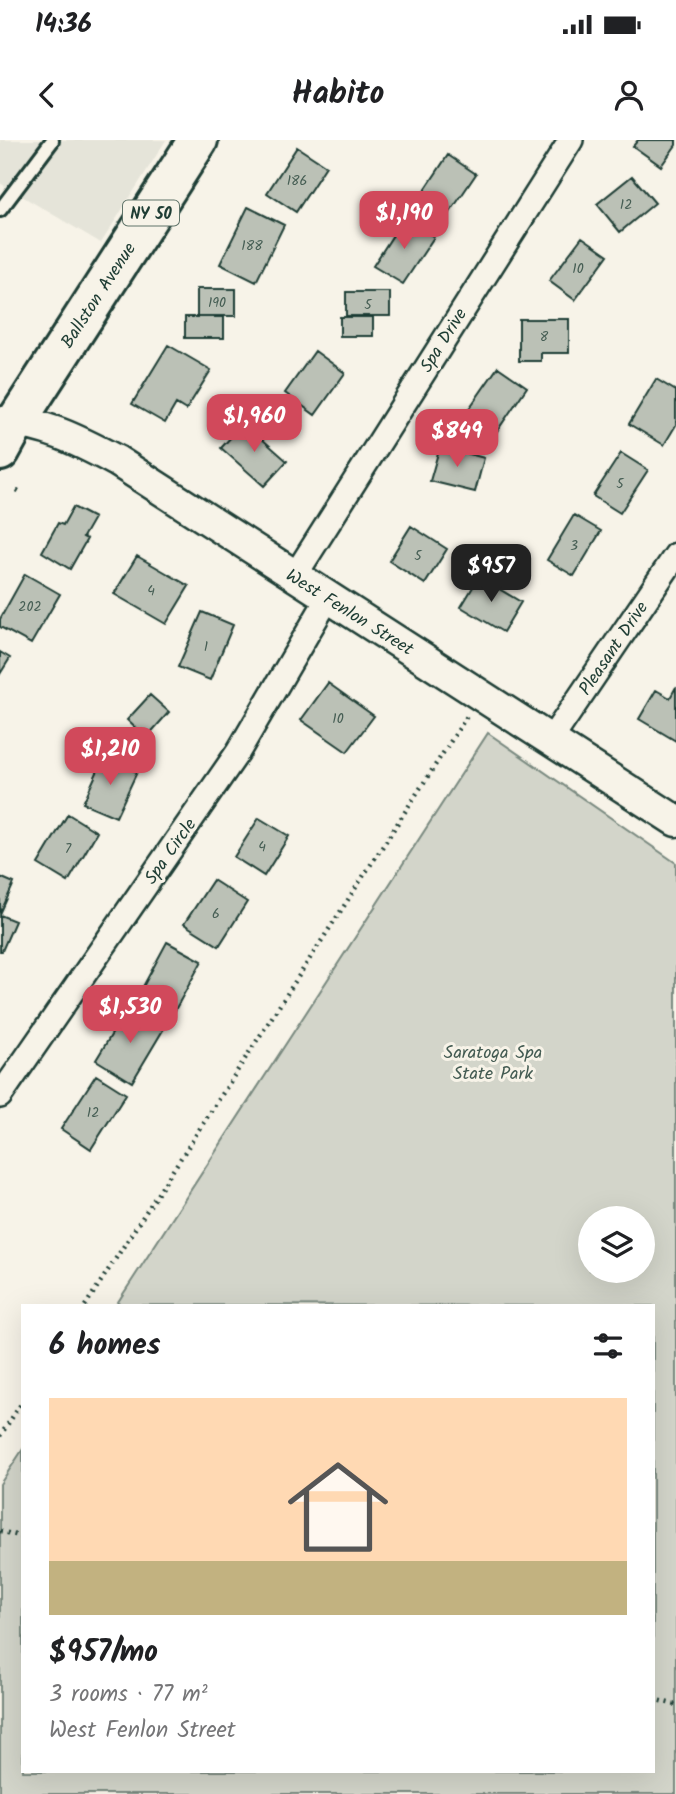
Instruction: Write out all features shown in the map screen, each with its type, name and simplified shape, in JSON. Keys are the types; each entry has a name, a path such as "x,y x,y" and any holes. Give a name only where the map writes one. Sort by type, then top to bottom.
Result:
{"highway":[{"name":"Ballston Avenue","path":"5,432 198,140"}],"street":[{"name":"Spa Drive","path":"294,577 571,140"},
{"name":"West Fenlon Street","path":"5,432 80,442 117,461 676,821"},
{"name":"Pleasant Drive","path":"550,741 676,555"},
{"name":"Spa Circle","path":"0,1097 238,752 328,598"}],"lane":[{"path":"0,209 52,141"}],"path":[{"path":"86,1304 481,695"},
{"path":"0,1436 21,1404"},
{"path":"0,1531 21,1536"},
{"path":"655,1700 676,1705"}],"shaded area":[{"path":"0,140 166,140 101,243 0,183"}],"green space":[{"name":"Saratoga Spa State Park","path":"488,733 676,863 676,1794 0,1794 0,1484 21,1452 21,1773 655,1773 655,1304 117,1304"}],"building":[{"path":"638,140 676,140 676,145 661,166 633,146"},
{"path":"297,147 326,166 296,212 267,193"},
{"path":"448,155 476,174 445,220 417,202"},
{"path":"632,176 655,203 620,232 597,204"},
{"path":"248,207 284,225 256,282 220,264"},
{"path":"404,218 434,237 403,284 373,266"},
{"path":"582,237 608,255 575,300 549,281"},
{"path":"197,289 236,289 236,316 197,316"},
{"path":"346,292 390,292 390,316 346,316"},
{"path":"185,317 224,317 224,338 185,338"},
{"path":"340,317 373,317 373,336 340,336"},
{"path":"519,319 569,319 569,353 541,353 541,361 519,361"},
{"path":"168,345 211,370 186,410 176,404 165,423 132,404"},
{"path":"315,351 345,373 315,415 285,393"},
{"path":"498,367 527,387 495,434 466,413"},
{"path":"656,379 676,391 676,425 664,445 629,424"},
{"path":"244,423 287,461 264,486 221,448"},
{"path":"440,446 484,458 475,492 430,481"},
{"path":"621,453 648,470 620,513 593,496"},
{"path":"73,507 94,518 83,537 87,539 70,569 42,552 58,523 63,525"},
{"path":"574,515 601,531 574,576 547,560"},
{"path":"411,526 447,549 425,584 389,561"},
{"path":"137,556 189,586 166,624 114,594"},
{"path":"25,574 60,594 31,644 0,627 0,619"},
{"path":"479,577 521,602 503,632 461,607"},
{"path":"202,612 233,625 210,680 178,667"},
{"path":"0,652 10,658 0,674"},
{"path":"328,683 374,716 347,752 301,720"},
{"path":"676,687 676,741 639,719 656,690 670,698"},
{"path":"150,695 169,712 146,738 127,720"},
{"path":"104,757 137,772 116,817 83,803"},
{"path":"68,814 97,832 68,882 38,864"},
{"path":"259,818 289,836 264,876 234,857"},
{"path":"0,877 14,883 0,914"},
{"path":"213,880 247,902 219,946 184,924"},
{"path":"0,915 15,921 2,951 0,951"},
{"path":"167,942 202,961 174,1012 139,994"},
{"path":"127,1009 163,1030 132,1082 96,1060"},
{"path":"96,1075 126,1094 91,1149 61,1129"}]}
